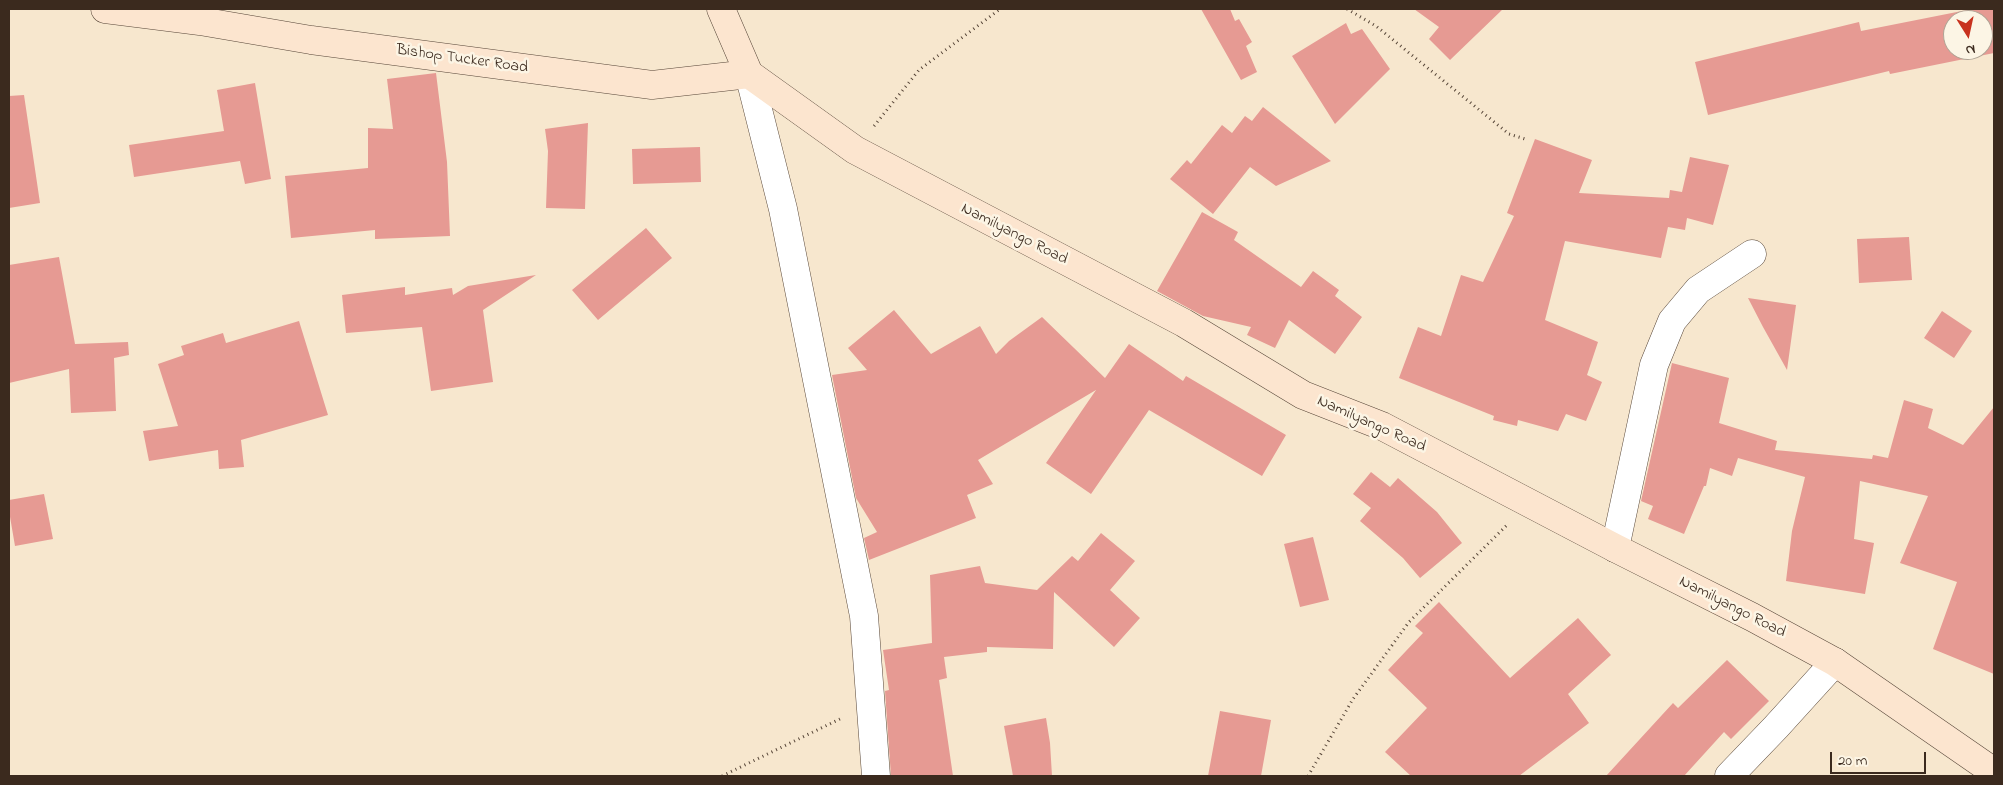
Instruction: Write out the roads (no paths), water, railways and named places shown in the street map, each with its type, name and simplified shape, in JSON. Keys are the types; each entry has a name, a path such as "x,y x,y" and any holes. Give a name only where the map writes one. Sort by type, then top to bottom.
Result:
{"main road":[{"name":"Bishop Tucker Road","path":"105,9 310,40 652,85 749,74"},
{"path":"721,9 749,74"},
{"name":"Namilyango Road","path":"749,74 855,150 1184,323 1303,395 1382,426 1615,548 1752,617 1835,662 1994,772"}],"street":[{"path":"749,74 783,209 862,606 872,704 876,776"},
{"path":"1615,548 1654,365 1672,321 1698,290 1752,254"},
{"path":"1728,776 1776,728 1835,662"}]}
